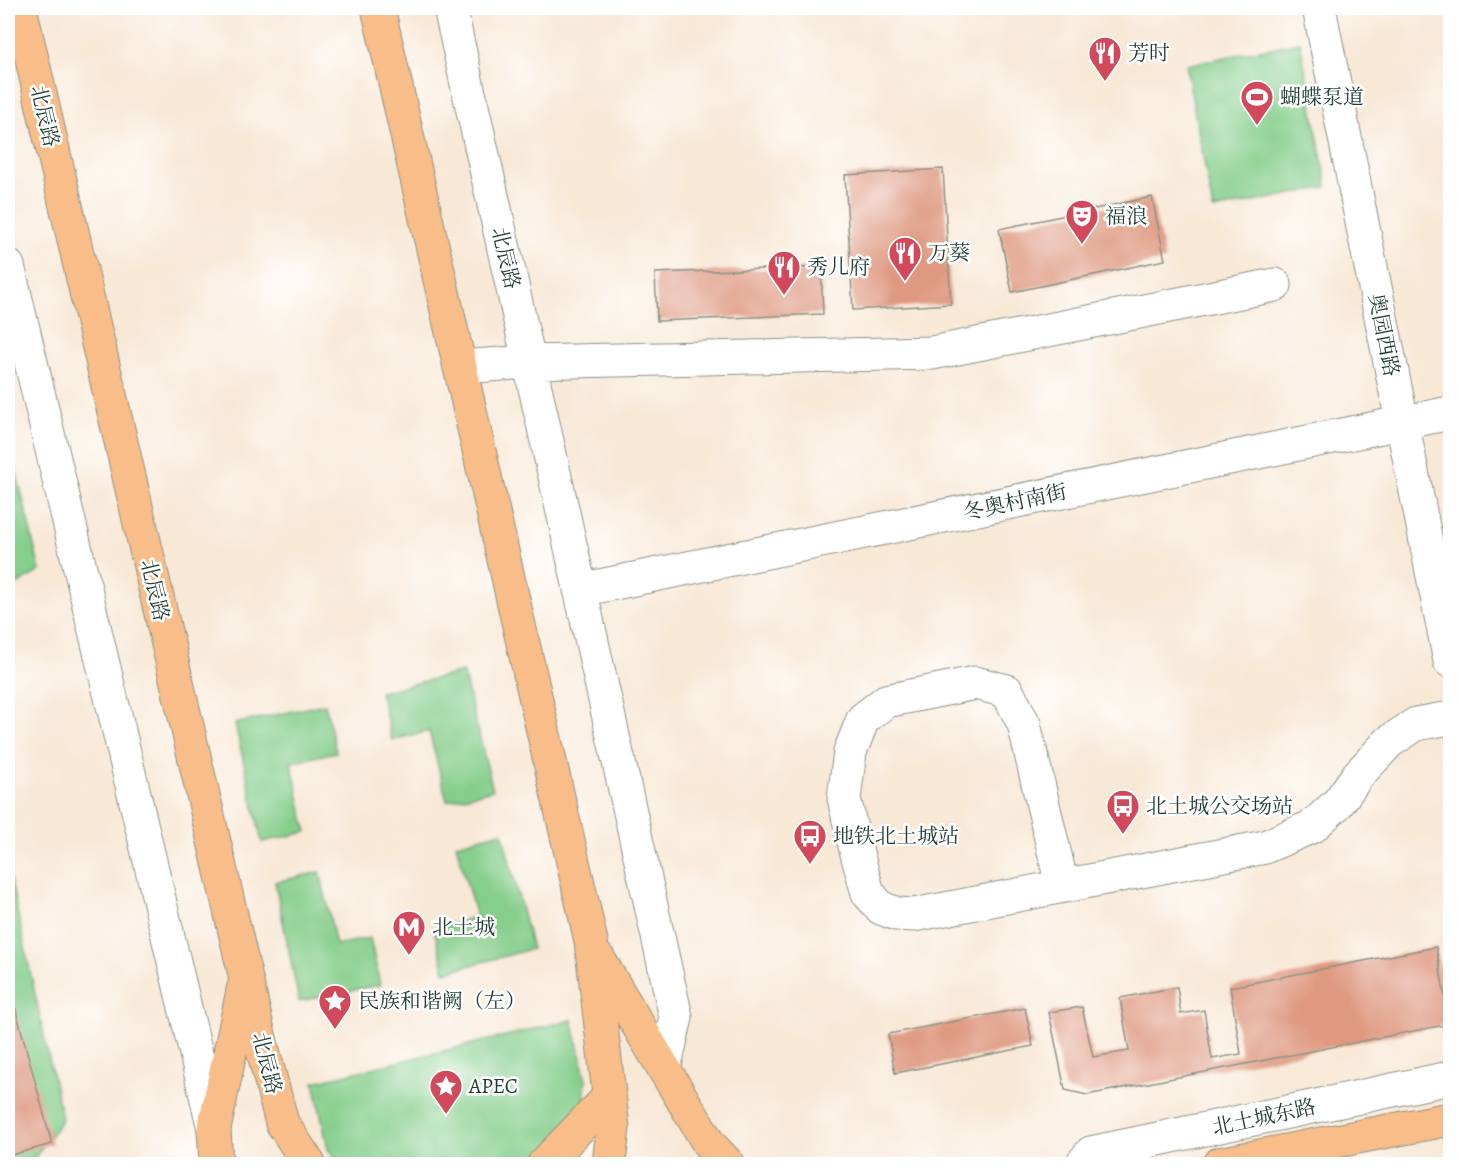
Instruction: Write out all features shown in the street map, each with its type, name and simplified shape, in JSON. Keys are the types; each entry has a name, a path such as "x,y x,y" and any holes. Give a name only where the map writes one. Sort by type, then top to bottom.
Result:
{"main road":[{"name":"北辰路","path":"20,8 246,979 282,1123 309,1164"},
{"path":"378,8 592,948 613,1128 609,1164"},
{"path":"592,948 709,1144 728,1164"},
{"path":"216,1164 214,1129 246,979"},
{"path":"544,1164 609,1097"},
{"name":"北土城东路","path":"1218,1164 1450,1119"}],"street":[{"name":"北辰路","path":"450,8 676,1017 664,1070"},
{"name":"奥园西路","path":"1319,8 1450,662"},
{"path":"8,266 214,1129"},
{"path":"460,367 529,362 932,353 1275,285"},
{"name":"冬奥村南街","path":"580,591 1450,413"},
{"path":"1062,885 1024,724 1007,691 975,682 886,701 862,719 850,752 844,798 868,893 881,909 897,914 914,915 1265,847 1313,826 1338,803 1358,775 1389,742 1416,724 1450,718"},
{"name":"北土城东路","path":"1082,1164 1091,1153 1450,1078"}],"green space":[{"name":"蝴蝶泵道","path":"1300,42 1327,187 1213,210 1186,65"},
{"path":"8,437 40,571 8,590"},
{"path":"463,672 493,790 447,801 429,731 392,740 380,692"},
{"path":"325,704 336,752 291,762 307,832 262,842 235,724"},
{"path":"502,832 532,949 445,972 434,929 476,917 456,844"},
{"path":"8,869 62,1119 30,1164 8,1164"},
{"path":"320,872 336,945 370,938 380,985 299,1001 275,882"},
{"path":"572,1020 586,1080 584,1109 545,1164 339,1164 328,1149 314,1082"}],"building":[{"path":"943,169 951,304 853,310 845,175"},
{"name":"福浪","path":"1152,197 1165,260 1012,292 999,229"},
{"path":"821,267 823,314 657,321 655,273"},
{"path":"1436,947 1450,1024 1087,1095 1065,1090 1049,1012 1082,1007 1093,1057 1129,1051 1120,998 1177,987 1181,1014 1204,1010 1212,1059 1241,1054 1230,987"},
{"path":"8,981 52,1144 8,1156"},
{"path":"1025,1008 1033,1046 895,1073 888,1034"}],"place":[{"name":"芳时","path":"1105,82"},
{"name":"蝴蝶泵道","path":"1257,126"},
{"name":"福浪","path":"1082,245"},
{"name":"万葵","path":"905,282"},
{"name":"秀儿府","path":"784,296"},
{"name":"北土城公交场站","path":"1123,835"},
{"name":"地铁北土城站","path":"810,865"},
{"name":"北土城","path":"409,956"},
{"name":"民族和谐阙（左）","path":"335,1030"},
{"name":"APEC","path":"446,1115"}]}
